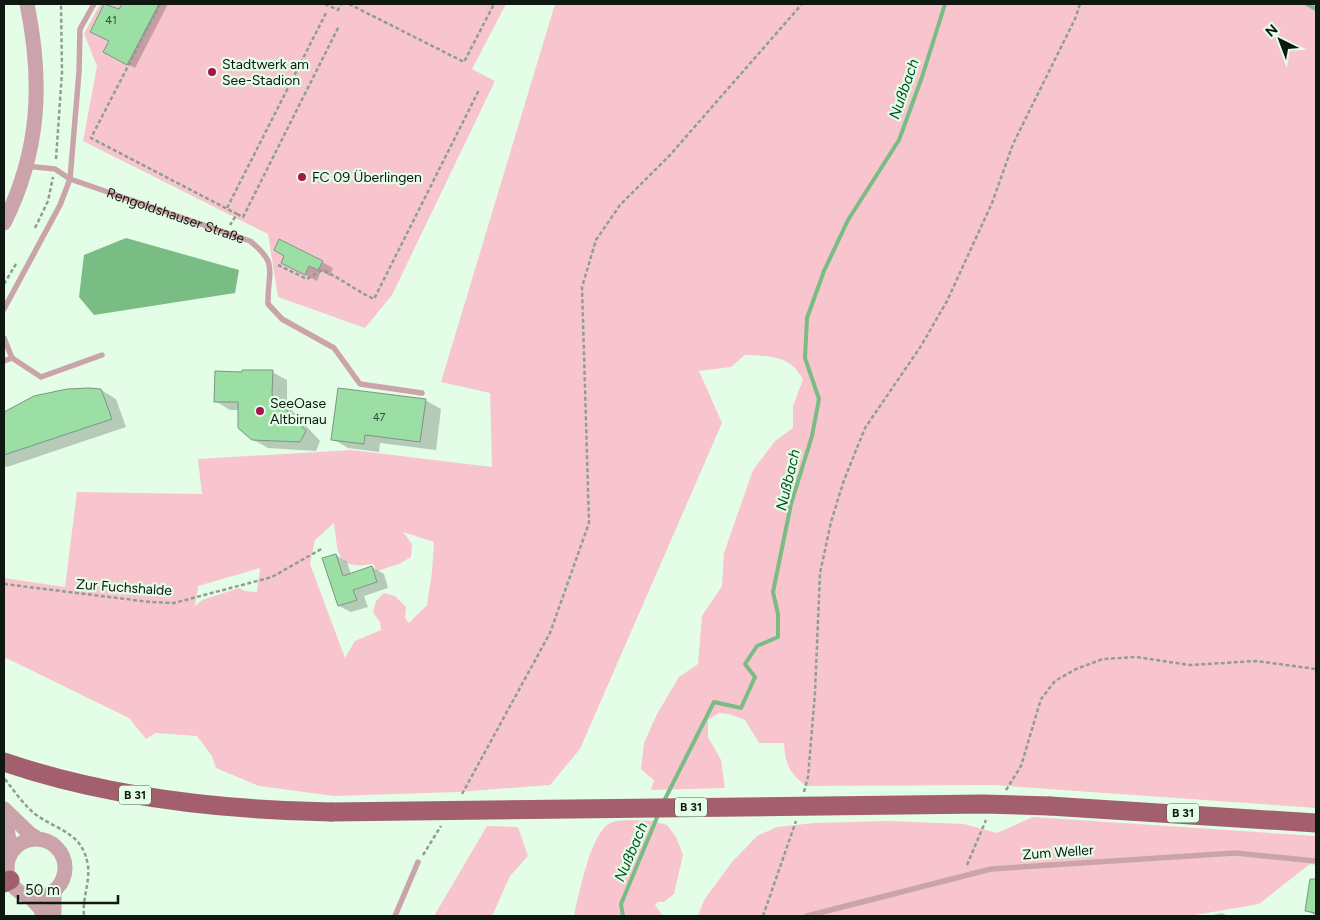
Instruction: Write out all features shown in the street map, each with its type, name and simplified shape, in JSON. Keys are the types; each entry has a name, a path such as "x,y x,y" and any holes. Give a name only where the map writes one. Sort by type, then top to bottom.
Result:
{"main road":[{"name":"B 31","path":"4,762 43,776 142,797 230,807 331,812 963,804 1050,806 1316,822"}],"street":[{"path":"4,223 26,166 37,112 38,77 27,4"},
{"path":"4,809 29,833 56,847 66,865 61,884 54,892 38,897 29,896 21,893 7,882 7,871 11,853 4,809"},
{"path":"11,853 20,844 38,839"},
{"path":"54,892 54,916"},
{"path":"29,896 40,908 44,916"}],"lane":[{"path":"4,309 60,205 70,179 79,72 80,29 94,4"},
{"name":"Rengoldshauser Straße","path":"26,166 55,169 70,179 250,241 263,251 267,259"},
{"path":"267,259 271,268 267,286 268,304 282,319 334,348 360,384 422,393"},
{"path":"4,338 12,358 41,377 102,355"},
{"path":"4,361 12,358"},
{"name":"Zum Weller","path":"807,916 990,870 1235,853 1316,861"},
{"path":"395,916 418,862"}],"path":[{"path":"56,160 62,72 60,4"},
{"path":"160,4 91,138 243,217 340,26"},
{"path":"325,4 338,10 341,4"},
{"path":"349,4 464,62 494,4"},
{"path":"473,777 550,633 589,523 582,288 589,257 596,240 620,205 670,155 802,4"},
{"path":"804,794 808,777 815,693 820,573 831,522 844,480 866,428 921,346 947,301 992,204 1013,144 1075,19 1080,4"},
{"path":"227,209 326,13"},
{"path":"267,259 307,279 322,270 346,281 350,287 374,299 479,90"},
{"path":"34,232 48,201 53,179"},
{"path":"226,234 237,214"},
{"path":"4,284 18,262"},
{"name":"Zur Fuchshalde","path":"4,584 150,602 174,602 272,577 322,548"},
{"path":"1021,766 1041,699 1055,681 1076,669 1103,659 1136,656 1190,665 1256,661 1316,669"},
{"path":"4,777 22,802 36,815 72,834 80,846 88,864 89,881 84,916"},
{"path":"763,916 798,812"},
{"path":"964,876 982,825"}],"shaded area":[{"name":"FC 09 Überlingen","path":"100,4 506,4 472,69 495,81 392,295 365,328 278,297 268,234 83,141 97,66 84,34"},
{"path":"555,4 1316,4 1316,808 993,785 806,786 789,767 785,756 784,743 759,743 745,720 729,714 719,713 708,720 708,737 721,760 725,788 651,790 654,780 641,769 644,743 657,714 679,677 698,664 702,616 722,586 724,553 753,470 775,441 793,428 793,406 803,380 798,372 786,361 763,356 745,355 731,367 699,371 722,423 580,749 550,785 458,792 334,796 259,786 216,768 212,756 197,736 155,733 146,739 129,718 4,657 4,578 65,587 77,492 202,494 198,459 351,450 492,467 490,393 441,382","holes":["334,523 338,551 345,562 361,565 373,564 377,571 399,564 411,557 412,544 403,532 434,542 427,605 409,623 405,618 406,607 395,596 384,593 376,601 373,612 380,622 381,630 355,641 345,658 310,564 315,540","260,568 257,592 245,591 239,588 202,600 195,606 198,586"]},
{"path":"126,238 239,270 235,293 94,315 79,297 84,255"},
{"path":"1033,817 1316,836 1316,865 1310,864 1259,904 1189,916 698,916 704,900 732,862 757,836 777,827 814,823 888,821 964,824 997,833"},
{"path":"618,821 652,821 667,825 676,837 683,855 674,894 664,902 658,902 655,905 663,916 574,916 587,863 598,836 605,827"},
{"path":"487,826 518,827 528,856 510,876 492,916 434,916"}],"building":[{"path":"104,4 119,9 122,4 159,4 127,65 103,52 109,41 90,32"},
{"path":"279,239 323,261 318,270 309,266 305,275 281,263 284,256 274,250"},
{"path":"242,370 273,370 272,395 306,431 300,442 252,440 238,428 238,402 214,402 215,371 242,372"},
{"path":"338,388 426,399 420,442 365,435 364,444 331,440"},
{"path":"67,389 101,389 112,419 4,455 4,412 34,396"},
{"path":"336,554 343,576 372,566 377,582 353,590 357,600 338,606 322,558"},
{"path":"1310,879 1316,879 1316,913 1305,911"}],"waterway":[{"name":"Nußbach","path":"664,801 714,702 741,708 755,677 745,664 757,646 778,637 778,614 773,592 791,504 812,436 819,399 805,358 807,318 824,271 848,220 899,140 922,77 945,4"},
{"path":"1307,4 1316,9"},
{"name":"Nußbach","path":"623,916 621,904 658,815"}],"place":[{"name":"Stadtwerk am See-Stadion","path":"212,72"},
{"name":"FC 09 Überlingen","path":"302,177"},
{"name":"SeeOase Altbirnau","path":"260,411"}]}
